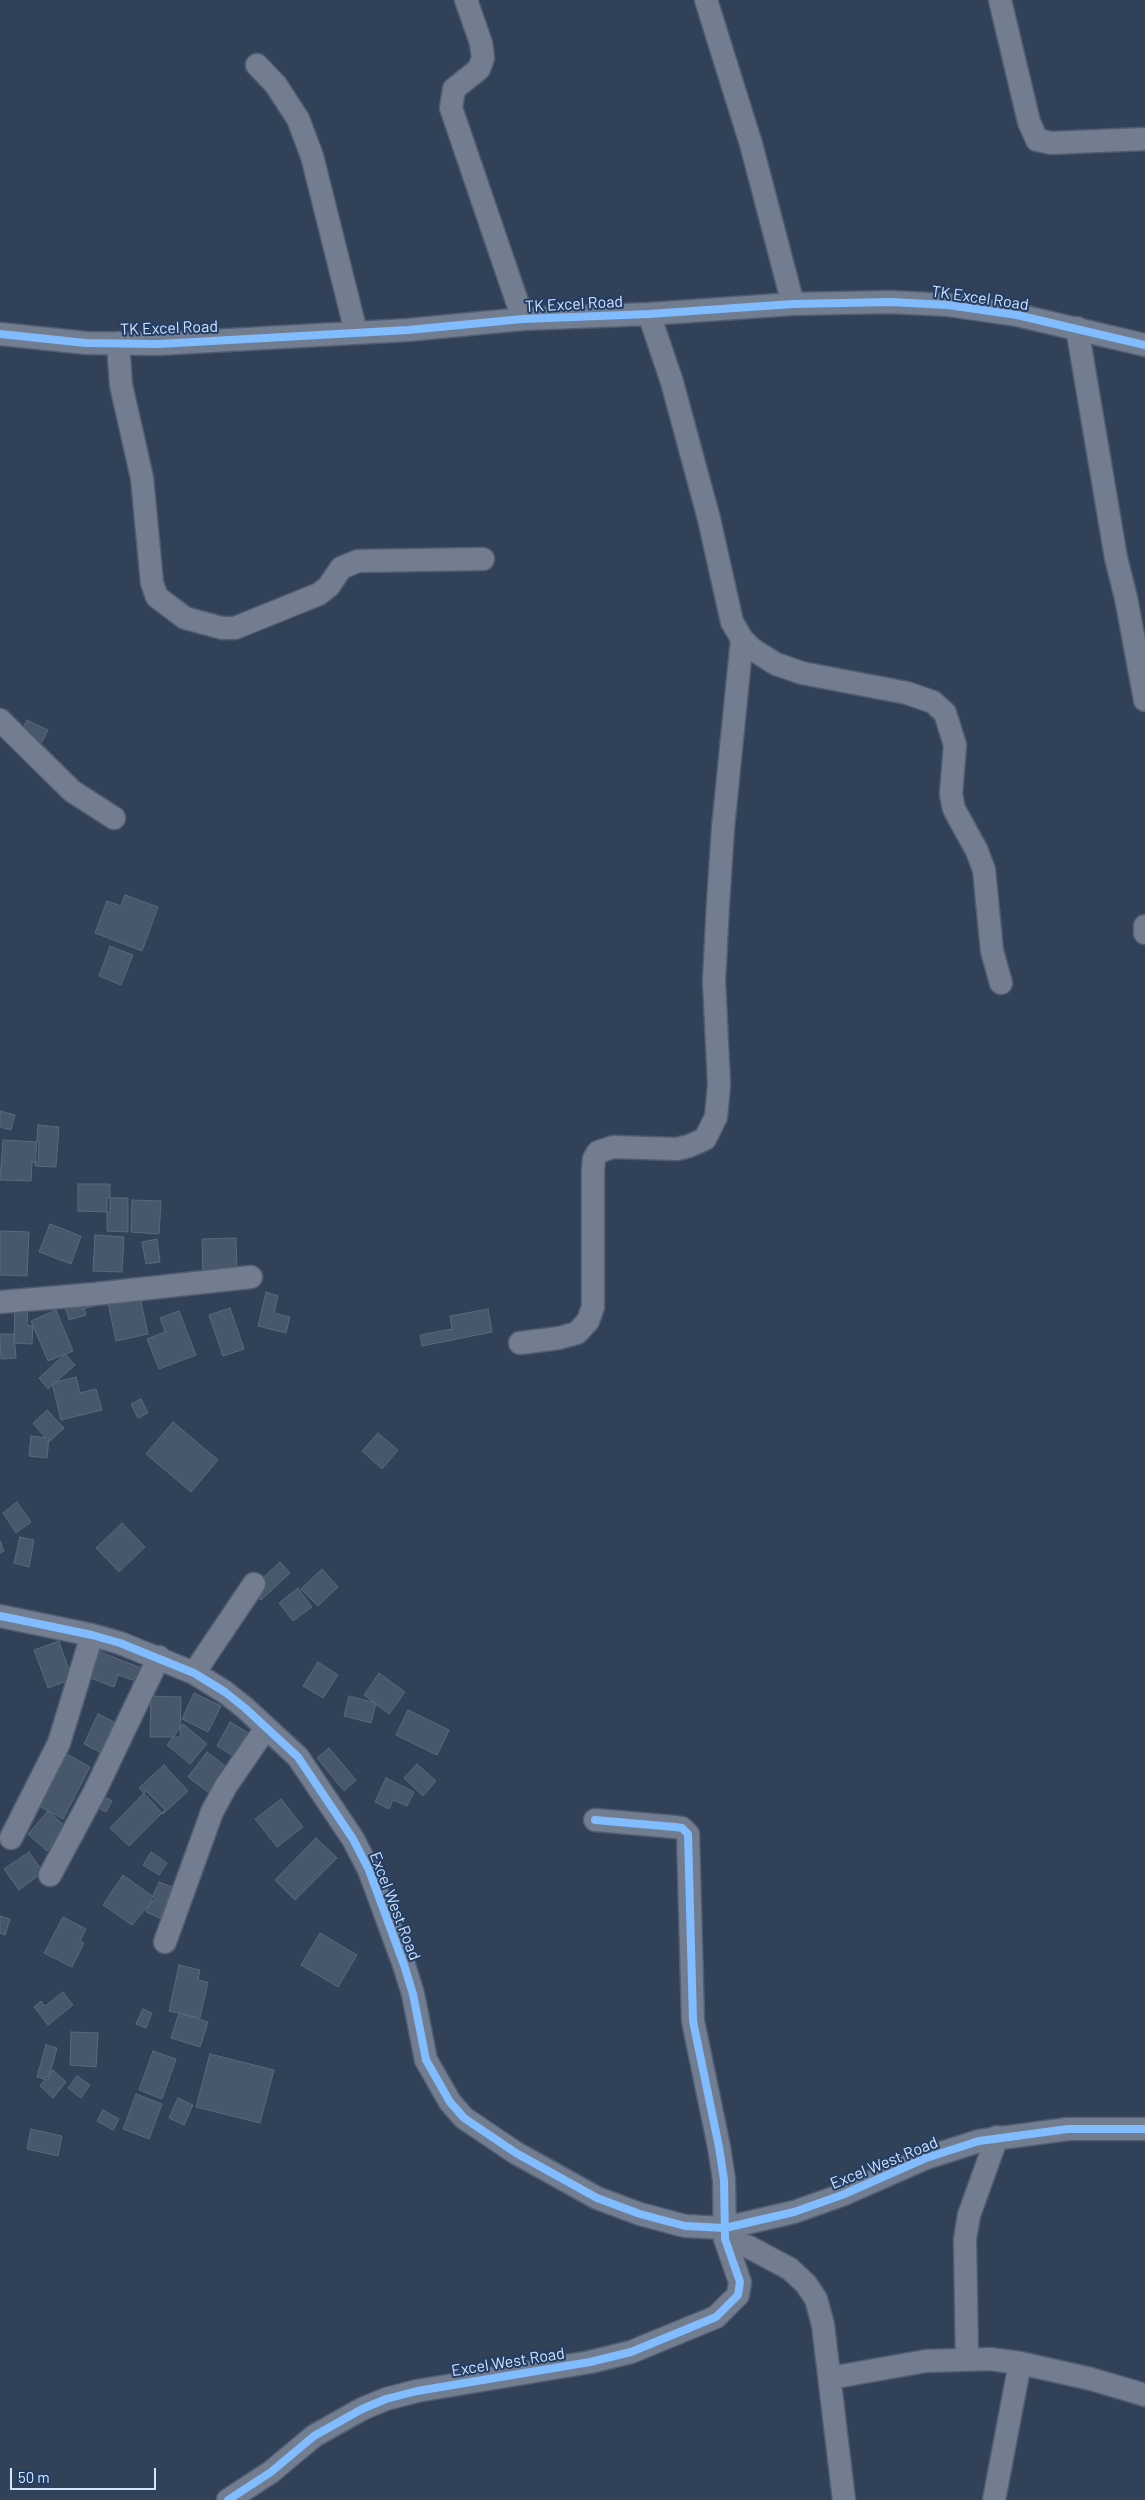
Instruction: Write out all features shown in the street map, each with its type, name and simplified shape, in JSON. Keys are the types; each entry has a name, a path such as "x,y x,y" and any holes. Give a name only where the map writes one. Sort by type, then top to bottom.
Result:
{"street":[{"path":"466,0 481,43 483,58 479,69 454,89 451,108 523,319"},
{"path":"706,0 764,191 793,304"},
{"path":"1000,0 1029,122 1037,140 1050,143 1145,140"},
{"path":"257,65 276,84 298,119 312,156 356,332"},
{"name":"TK Excel Road","path":"0,334 86,343 158,344 356,332 523,319 649,314 793,304 890,302 948,305 1017,315 1145,345"},
{"path":"649,314 672,382 709,520 732,622 742,639 752,649 776,664 802,673 907,693 932,702 945,713 955,745 951,794 954,809 977,852 984,870 992,951 1001,983"},
{"path":"1077,328 1116,558 1126,598 1145,700"},
{"path":"118,344 124,400 142,478 152,583 157,597 185,618 222,628 235,628 320,594 329,586 341,568 358,561 483,559"},
{"path":"520,1343 560,1338 577,1333 588,1321 593,1307 593,1170 594,1159 598,1152 613,1147 677,1148 689,1146 705,1139 716,1117 719,1085 714,981 722,828 742,639"},
{"path":"0,720 72,791 114,818"},
{"path":"1145,926 1145,933"},
{"path":"0,1302 251,1277"},
{"path":"194,1673 254,1584"},
{"name":"Excel West Road","path":"0,1616 92,1635 159,1658 194,1673 225,1692 298,1757 353,1839 369,1870 407,1972 426,2060 450,2102 464,2118 516,2153 597,2198 640,2214 725,2234 842,2195 926,2158 997,2138 1068,2129 1145,2130"},
{"path":"11,1838 59,1743 92,1635"},
{"path":"50,1875 94,1793 159,1658"},
{"path":"165,1942 212,1812 226,1786 266,1728"},
{"path":"595,1820 682,1828 688,1834 693,2021 724,2180 725,2234 790,2269 812,2291 823,2325 844,2500"},
{"path":"967,2359 966,2239 970,2215 997,2138"},
{"name":"Excel West Road","path":"228,2500 271,2472 314,2436 362,2409 386,2399 417,2391 613,2357 670,2337 716,2317 731,2304 740,2289 740,2282 725,2234"},
{"path":"830,2378 896,2365 967,2359 1020,2363 1091,2379 1145,2395"},
{"path":"994,2500 1020,2363"}],"building":[{"path":"27,720 48,730 42,742 21,732"},
{"path":"125,895 158,907 142,951 95,933 107,901 121,906"},
{"path":"110,946 133,955 121,985 99,976"},
{"path":"0,1111 15,1115 11,1130 0,1127"},
{"path":"38,1125 59,1127 56,1167 35,1166"},
{"path":"3,1140 39,1142 38,1162 32,1162 31,1181 0,1180"},
{"path":"78,1184 110,1184 110,1212 78,1211"},
{"path":"107,1198 128,1198 128,1232 107,1231"},
{"path":"132,1200 161,1201 159,1234 131,1232"},
{"path":"50,1224 81,1236 71,1264 39,1252"},
{"path":"0,1231 29,1232 27,1276 0,1275"},
{"path":"95,1235 124,1237 122,1272 93,1271"},
{"path":"236,1238 237,1273 203,1274 202,1239"},
{"path":"157,1239 160,1262 146,1264 142,1242"},
{"path":"77,1287 139,1293 148,1334 116,1341 108,1303 81,1309"},
{"path":"266,1292 278,1296 274,1313 290,1317 286,1333 258,1326"},
{"path":"80,1294 86,1315 69,1320 63,1300"},
{"path":"15,1302 28,1302 27,1325 33,1326 32,1344 14,1343"},
{"path":"230,1308 244,1349 223,1356 209,1315"},
{"path":"488,1309 492,1332 422,1346 420,1335 452,1329 450,1316"},
{"path":"56,1310 73,1351 48,1361 31,1321"},
{"path":"179,1311 196,1355 159,1369 147,1339 165,1332 160,1318"},
{"path":"0,1334 14,1334 16,1358 1,1359"},
{"path":"65,1354 75,1365 48,1389 39,1378"},
{"path":"76,1377 80,1393 96,1389 102,1410 61,1420 52,1383"},
{"path":"141,1399 148,1413 138,1418 131,1404"},
{"path":"47,1410 64,1428 49,1442 33,1423"},
{"path":"173,1422 218,1460 191,1492 146,1454"},
{"path":"378,1433 398,1450 382,1469 362,1451"},
{"path":"31,1436 49,1438 47,1458 29,1456"},
{"path":"17,1502 31,1522 16,1533 3,1513"},
{"path":"122,1523 145,1547 119,1572 96,1548"},
{"path":"20,1537 34,1540 29,1567 14,1563"},
{"path":"0,1541 4,1551 0,1553"},
{"path":"280,1562 290,1573 261,1600 251,1589"},
{"path":"322,1569 338,1587 318,1606 301,1589"},
{"path":"298,1588 312,1607 293,1621 279,1603"},
{"path":"59,1641 72,1679 48,1688 34,1650"},
{"path":"90,1648 144,1669 139,1682 118,1675 114,1687 80,1674"},
{"path":"318,1662 338,1675 323,1698 303,1686"},
{"path":"379,1673 405,1692 389,1714 364,1695"},
{"path":"194,1693 221,1706 208,1732 182,1719"},
{"path":"151,1696 181,1697 180,1737 150,1737"},
{"path":"349,1696 376,1703 371,1723 344,1716"},
{"path":"408,1710 449,1730 437,1755 396,1735"},
{"path":"98,1714 114,1722 100,1752 84,1744"},
{"path":"230,1722 252,1735 238,1759 217,1746"},
{"path":"183,1724 207,1744 190,1764 167,1745"},
{"path":"329,1748 356,1780 344,1791 317,1758"},
{"path":"207,1752 228,1768 209,1793 188,1777"},
{"path":"67,1754 90,1767 63,1819 39,1806"},
{"path":"417,1764 436,1781 423,1796 404,1778"},
{"path":"164,1765 188,1791 163,1814 139,1788"},
{"path":"386,1778 414,1792 407,1806 393,1800 389,1809 375,1802"},
{"path":"146,1791 165,1810 129,1846 110,1828"},
{"path":"97,1793 112,1801 106,1812 91,1804"},
{"path":"281,1799 303,1827 277,1847 255,1819"},
{"path":"48,1811 67,1828 47,1851 28,1834"},
{"path":"316,1838 337,1858 295,1900 275,1880"},
{"path":"29,1852 43,1872 19,1890 4,1869"},
{"path":"151,1852 167,1863 159,1875 143,1865"},
{"path":"123,1875 155,1898 132,1925 103,1905"},
{"path":"159,1882 172,1887 160,1918 146,1912"},
{"path":"0,1916 10,1919 5,1935 0,1933"},
{"path":"63,1917 86,1929 80,1941 84,1943 72,1967 44,1953"},
{"path":"320,1933 357,1955 338,1987 301,1965"},
{"path":"179,1965 200,1970 198,1980 208,1982 200,2018 169,2011"},
{"path":"63,1992 73,2005 48,2025 34,2007 41,2001 45,2006"},
{"path":"143,2009 152,2013 146,2028 136,2024"},
{"path":"179,2013 208,2022 200,2047 171,2038"},
{"path":"71,2032 98,2033 96,2067 70,2065"},
{"path":"46,2045 57,2048 48,2080 37,2077"},
{"path":"153,2051 176,2059 162,2099 139,2090"},
{"path":"210,2054 274,2070 260,2123 196,2107"},
{"path":"53,2070 66,2082 53,2098 40,2086"},
{"path":"77,2076 90,2085 81,2098 68,2088"},
{"path":"136,2094 162,2104 149,2139 123,2129"},
{"path":"178,2098 193,2105 184,2125 169,2118"},
{"path":"103,2110 119,2119 113,2130 97,2121"},
{"path":"31,2129 62,2136 58,2156 27,2149"}],"cycle path":[{"path":"0,334 86,343 158,344 408,330 523,319 649,314 793,304 890,302 948,305 1017,315 1145,345"},
{"path":"0,1616 92,1635 120,1643 194,1673 225,1692 245,1708 298,1757 353,1839 369,1870 413,1994 426,2060 450,2102 464,2118 516,2153 597,2198 640,2214 685,2226 725,2228 794,2212 842,2195 926,2158 979,2141 1068,2129 1145,2129"},
{"path":"228,2500 271,2472 314,2436 362,2409 386,2399 417,2391 590,2362 631,2352 716,2317 738,2295 740,2282 725,2239 724,2180 719,2147 693,2021 688,1834 682,1828 595,1820"}]}
